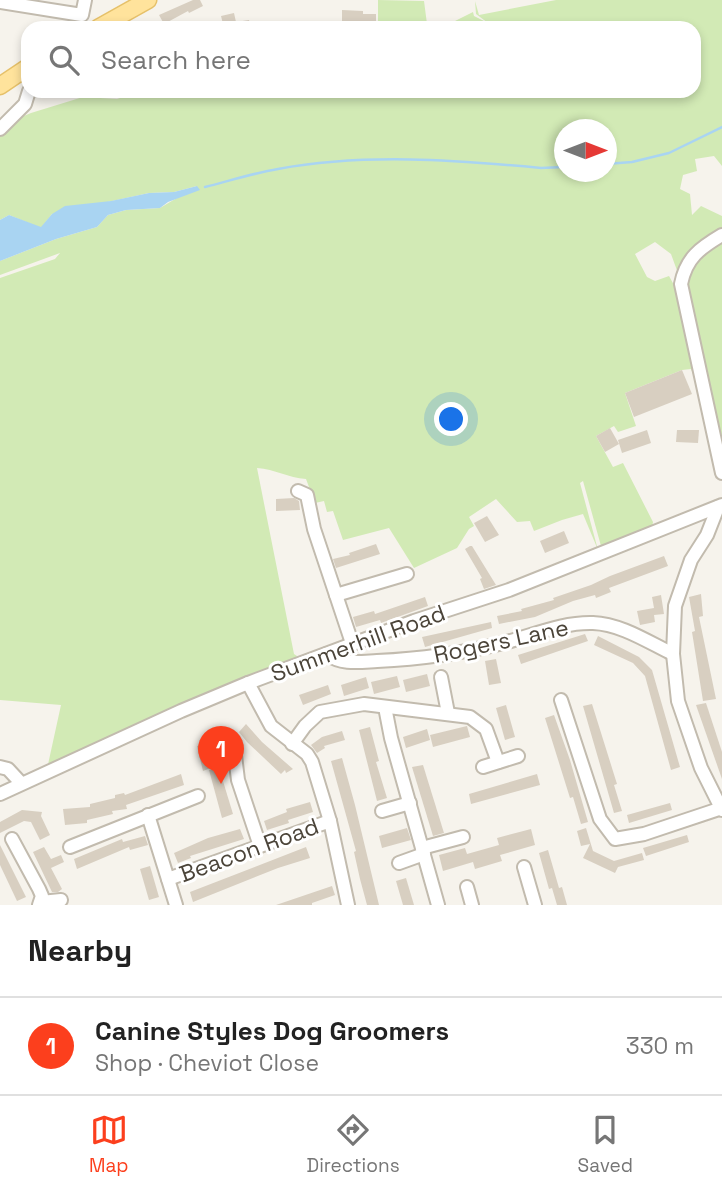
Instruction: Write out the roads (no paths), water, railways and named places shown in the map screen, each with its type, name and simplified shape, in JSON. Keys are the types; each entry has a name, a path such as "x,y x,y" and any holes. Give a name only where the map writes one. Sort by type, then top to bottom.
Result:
{"main road":[{"path":"110,21 148,0"},
{"path":"0,86 21,73"}],"street":[{"path":"0,2 82,15 85,0"},
{"path":"0,129 24,104 26,98"},
{"path":"722,235 691,256 681,284 722,473"},
{"path":"298,491 307,495 314,529 352,643"},
{"path":"561,700 600,819 615,839 644,834 722,809 701,768 678,701 673,654 675,606 691,560 707,535 720,506"},
{"name":"Summerhill Road","path":"0,794 248,683 352,643 509,590 720,506"},
{"path":"336,595 407,574"},
{"name":"Rogers Lane","path":"326,653 332,658 347,662 462,653 556,628 595,623 629,633 673,654"},
{"path":"441,677 448,713"},
{"path":"248,683 271,726 307,754 312,762 330,821 346,904"},
{"path":"292,744 320,712 352,705 385,707 470,717 486,729 498,762"},
{"path":"385,707 391,738 438,905"},
{"path":"234,747 238,780 260,846"},
{"path":"483,767 518,756"},
{"path":"0,767 8,769 21,783"},
{"path":"70,846 198,796"},
{"path":"382,811 410,803"},
{"path":"148,815 175,903 162,905"},
{"name":"Beacon Road","path":"168,879 330,821"},
{"path":"399,863 463,837"},
{"path":"12,839 39,889 40,904 61,900"},
{"path":"524,867 535,905"},
{"path":"467,887 472,905"}],"water":[{"path":"197,186 200,190 168,202 160,208 126,210 108,215 97,227 56,239 0,261 0,220 9,215 41,227 52,214 65,206 149,193 174,192"}],"waterway":[{"path":"617,163 669,153 722,127"},
{"path":"205,187 269,171 344,161 410,160 554,167"}],"place":[{"name":"Canine Styles Dog Groomers","path":"221,784"}]}
